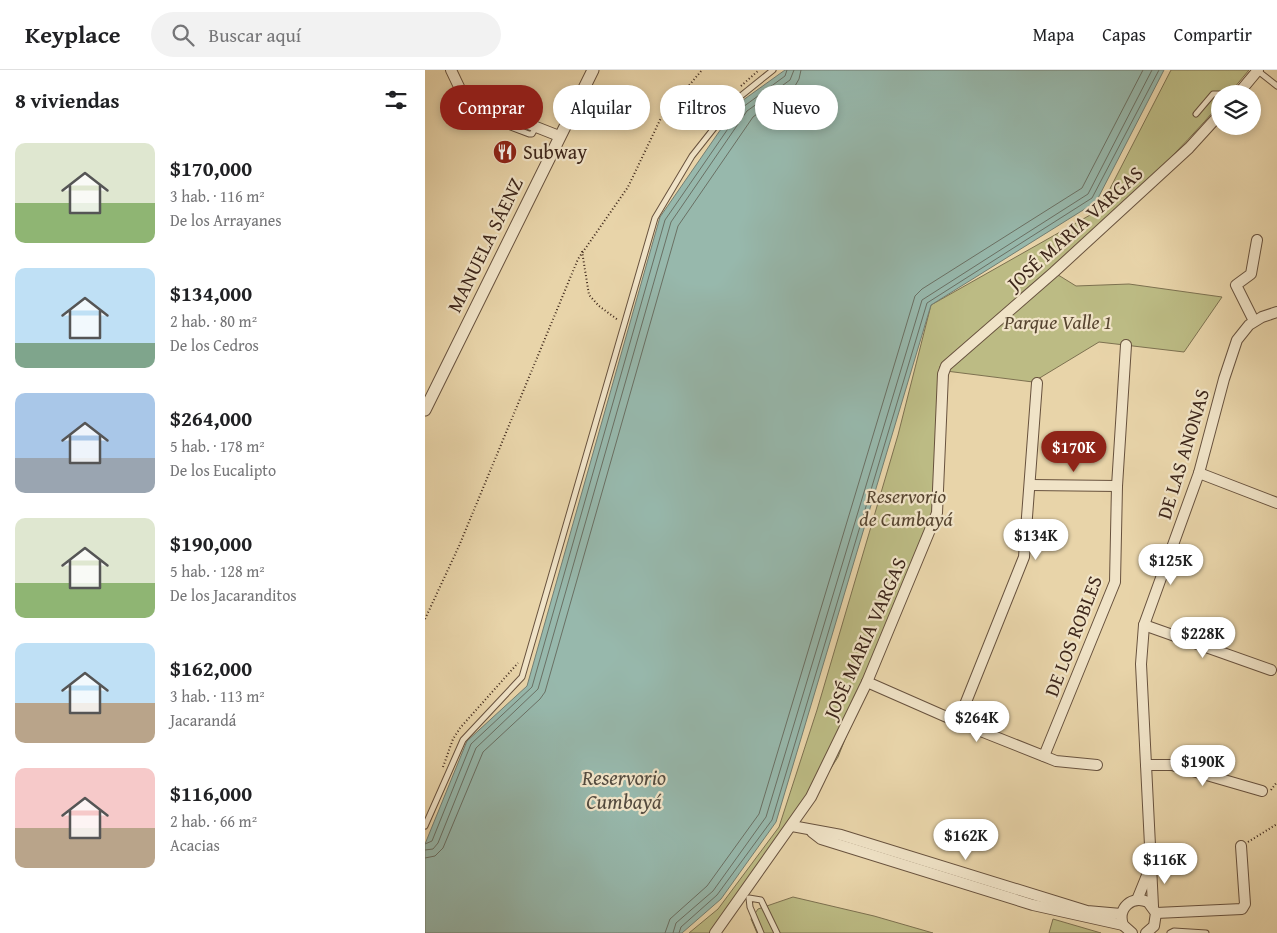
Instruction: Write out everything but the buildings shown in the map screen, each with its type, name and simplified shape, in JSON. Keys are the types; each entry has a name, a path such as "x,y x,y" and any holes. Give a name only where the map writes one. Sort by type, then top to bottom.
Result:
{"street":[{"path":"451,70 461,91 488,108 559,136"},
{"name":"MANUELA SÁENZ","path":"425,410 429,394 593,70"},
{"path":"1245,85 1257,70"},
{"name":"JOSÉ MARIA VARGAS","path":"715,933 746,894 811,797 867,682 937,513 943,374 946,366 1054,272 1189,148 1211,124"},
{"path":"1254,321 1236,285 1251,274 1257,240"},
{"name":"DE LAS ANONAS","path":"1154,910 1141,664 1144,625 1199,473 1224,379 1237,340 1254,321 1277,312"},
{"name":"DE LOS ROBLES","path":"1044,756 1113,592 1117,486 1126,345"},
{"path":"958,722 1024,557 1031,485 1037,383"},
{"path":"1199,473 1277,503"},
{"path":"1031,485 1117,486"},
{"path":"1144,625 1271,670"},
{"path":"867,682 958,722 1044,756 1067,763 1097,765"},
{"path":"1146,765 1172,766 1262,791"},
{"path":"792,826 812,832 821,839 1087,911 1121,914"},
{"path":"1121,914 1127,904 1137,900 1143,900 1154,910 1242,909 1245,904 1241,846"},
{"path":"1137,900 1152,865"},
{"path":"933,868 1033,905 1127,930"},
{"path":"1148,933 1154,926 1154,910"},
{"path":"1121,914 1127,930"}],"lane":[{"path":"425,826 463,740 522,677 655,218 693,156 737,100 773,70"},
{"path":"1257,70 1277,86"},
{"path":"1196,114 1211,96"},
{"path":"746,894 761,933"},
{"path":"746,894 761,900 777,933"},
{"path":"1170,933 1175,931 1206,933"}],"path":[{"path":"425,619 459,546 559,301 583,251 628,187 661,120 702,70"},
{"path":"583,251 589,295 599,306 618,320"},
{"path":"1241,846 1277,824"}],"green space":[{"name":"Reservorio de Cumbayá","path":"1171,70 1249,70 1236,85 1211,85 1211,114 1155,174 1085,240 940,366 934,514 838,757 776,855 713,933 689,933 718,909 779,827 817,710 898,435 931,305 1099,210"},
{"name":"Parque Valle 1","path":"1055,273 1076,286 1129,284 1222,297 1184,352 1099,342 1033,382 946,371"},
{"path":"793,897 874,916 933,933 757,933 751,919 758,909"},
{"path":"1053,919 1101,933 1049,933"}],"water":[{"name":"Reservorio Cumbayá","path":"785,70 1164,70 1096,202 931,305 776,822 721,899 682,933 425,933 425,844 467,741 527,686 660,217 720,130 745,130 745,99 755,92 755,130 838,130 838,85 764,85"}],"place":[{"name":"Subway","path":"505,152"}]}
